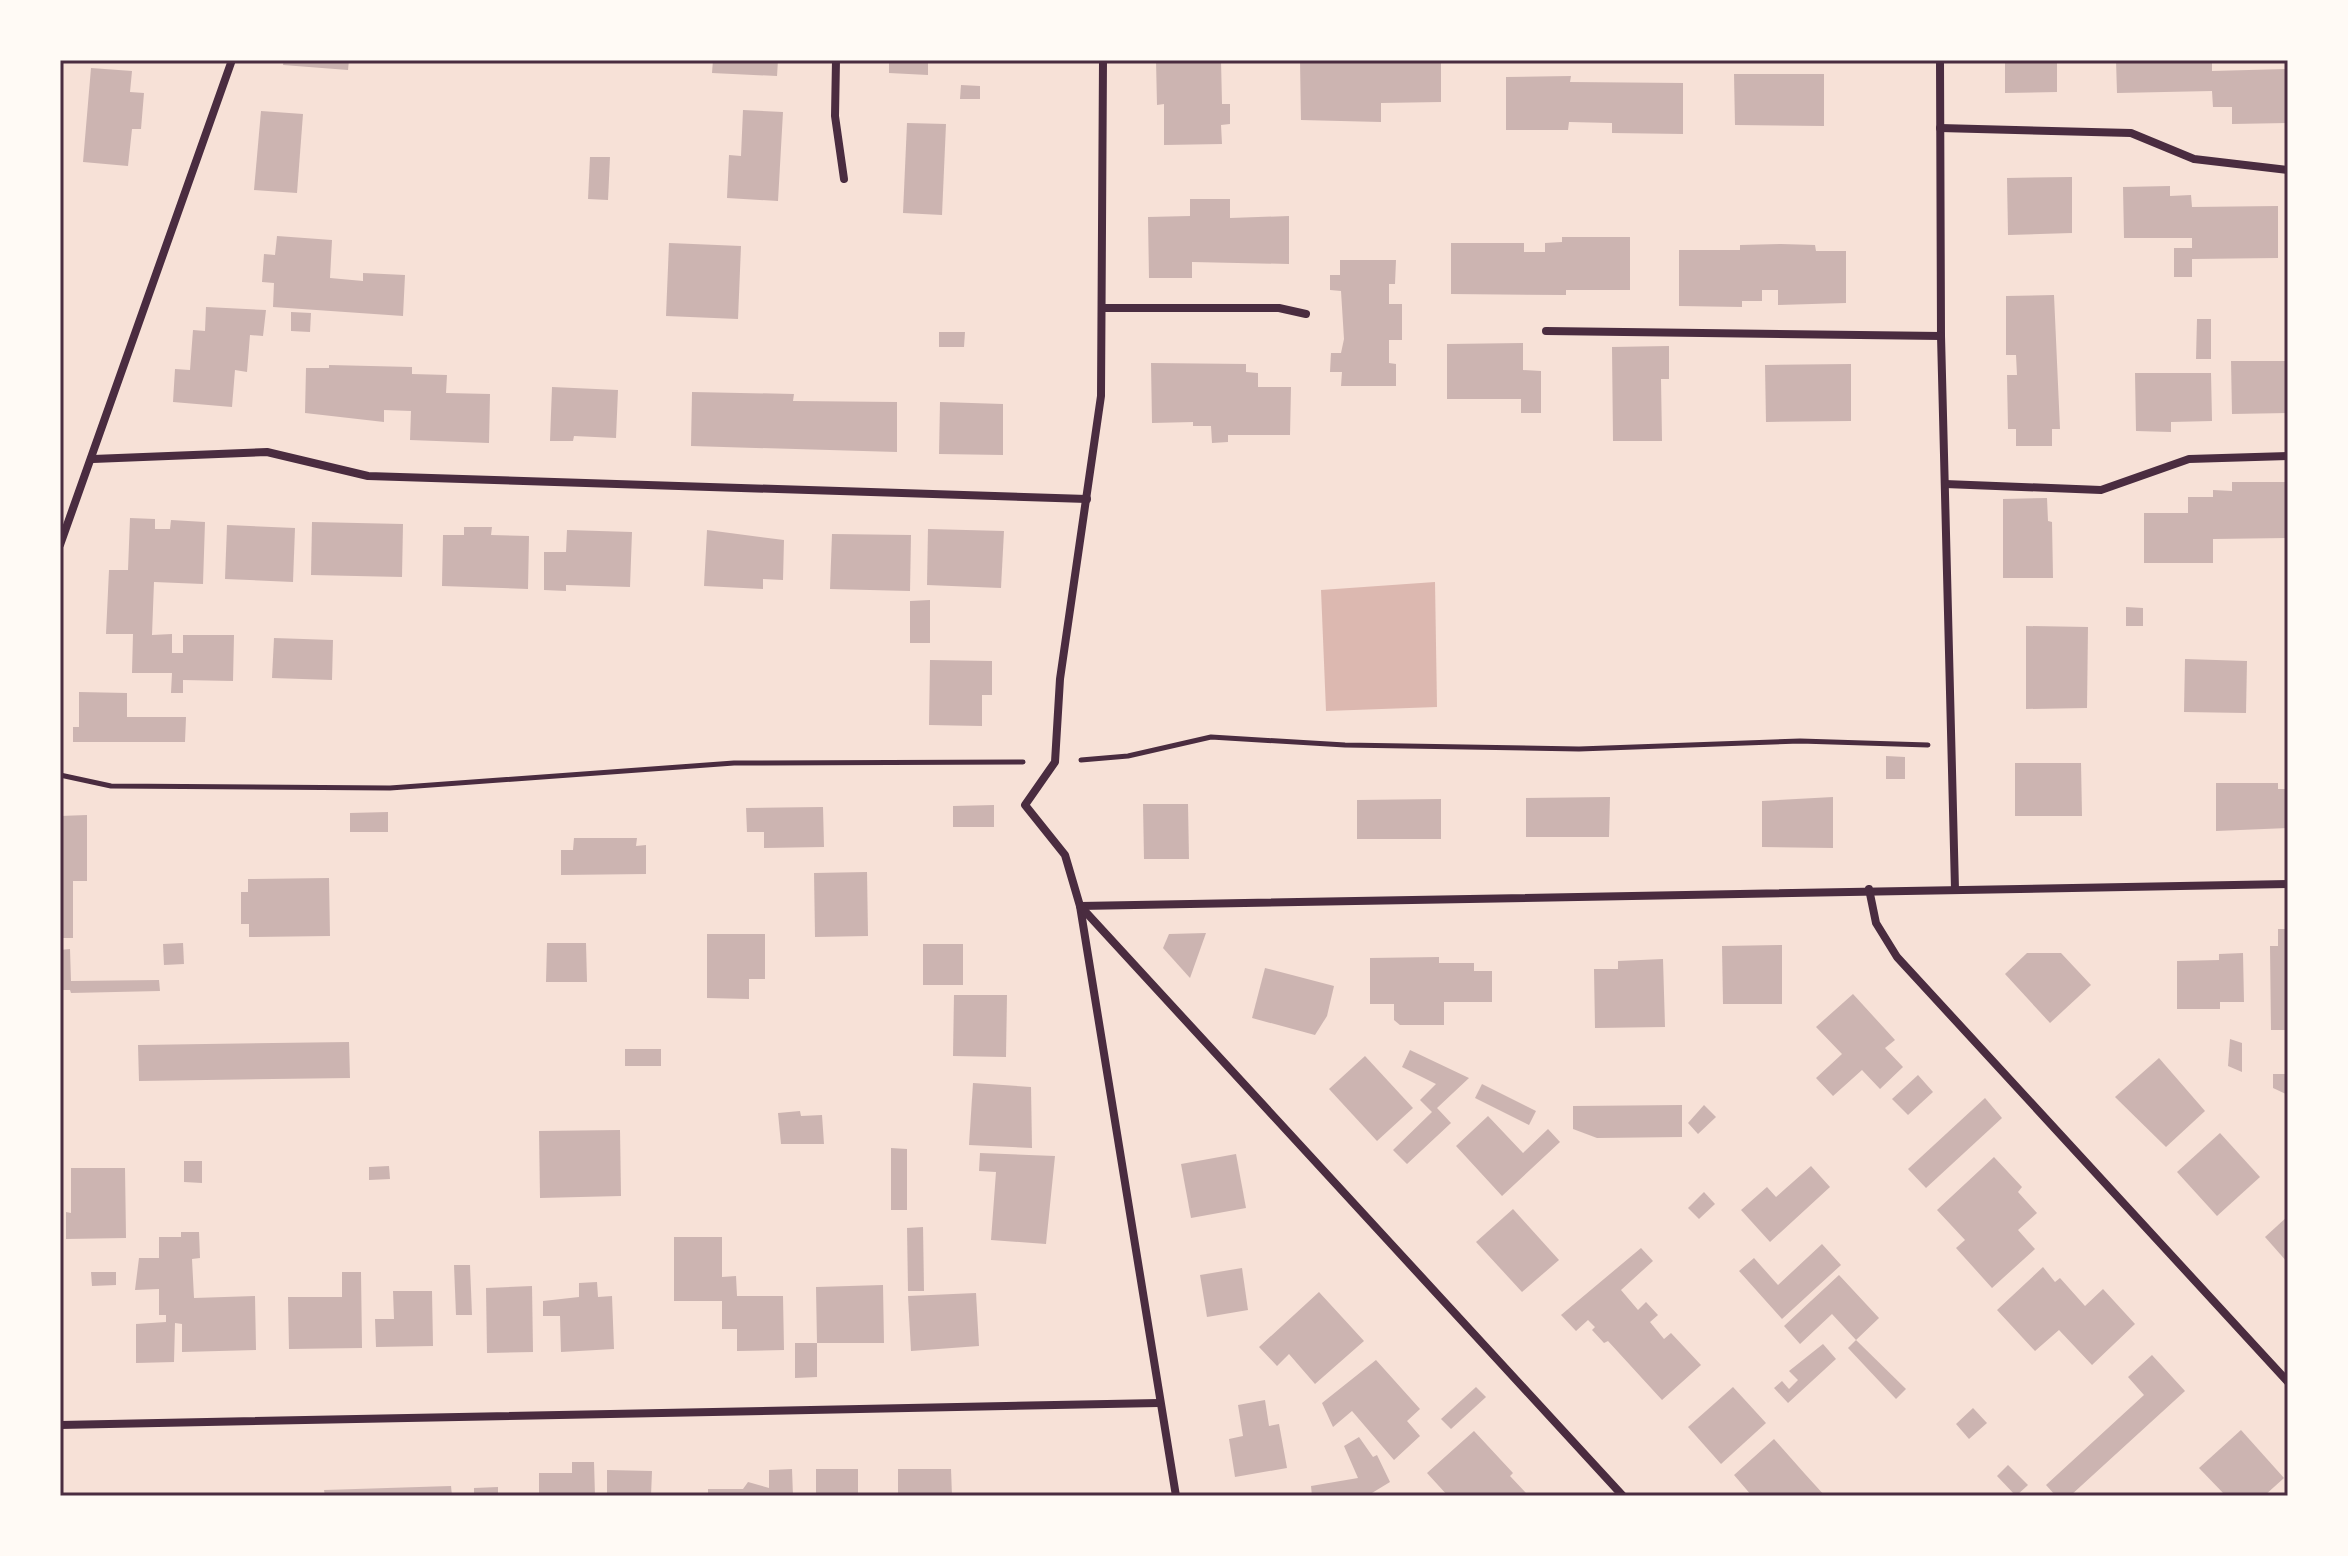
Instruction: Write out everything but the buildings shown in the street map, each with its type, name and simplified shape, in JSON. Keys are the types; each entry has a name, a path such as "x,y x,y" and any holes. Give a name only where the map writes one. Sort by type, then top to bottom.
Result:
{"street":[{"path":"60,545 64,525 93,459 232,60"},
{"path":"836,60 835,116 844,179"},
{"path":"1103,60 1104,308 1101,396 1060,679 1055,762 1025,805 1065,855 1080,906 1176,1496"},
{"path":"1940,60 1941,336 1955,889"},
{"path":"1940,128 2131,133 2194,159 2288,170"},
{"path":"1104,308 1279,308 1306,314"},
{"path":"1546,331 1941,336"},
{"path":"93,459 267,452 368,476 1087,499"},
{"path":"1945,484 2101,490 2189,459 2288,456"},
{"path":"1080,906 1869,889 2288,884"},
{"path":"1869,889 1876,923 1897,957 2288,1382"},
{"path":"1080,906 1623,1496"},
{"path":"60,1425 1159,1403"}],"path":[{"path":"60,775 111,786 390,788 734,763 1055,762 1128,756 1211,737 1345,745 1579,749 1800,741 1953,745"}],"shaded area":[{"path":"1435,582 1437,707 1326,711 1321,590"}]}
